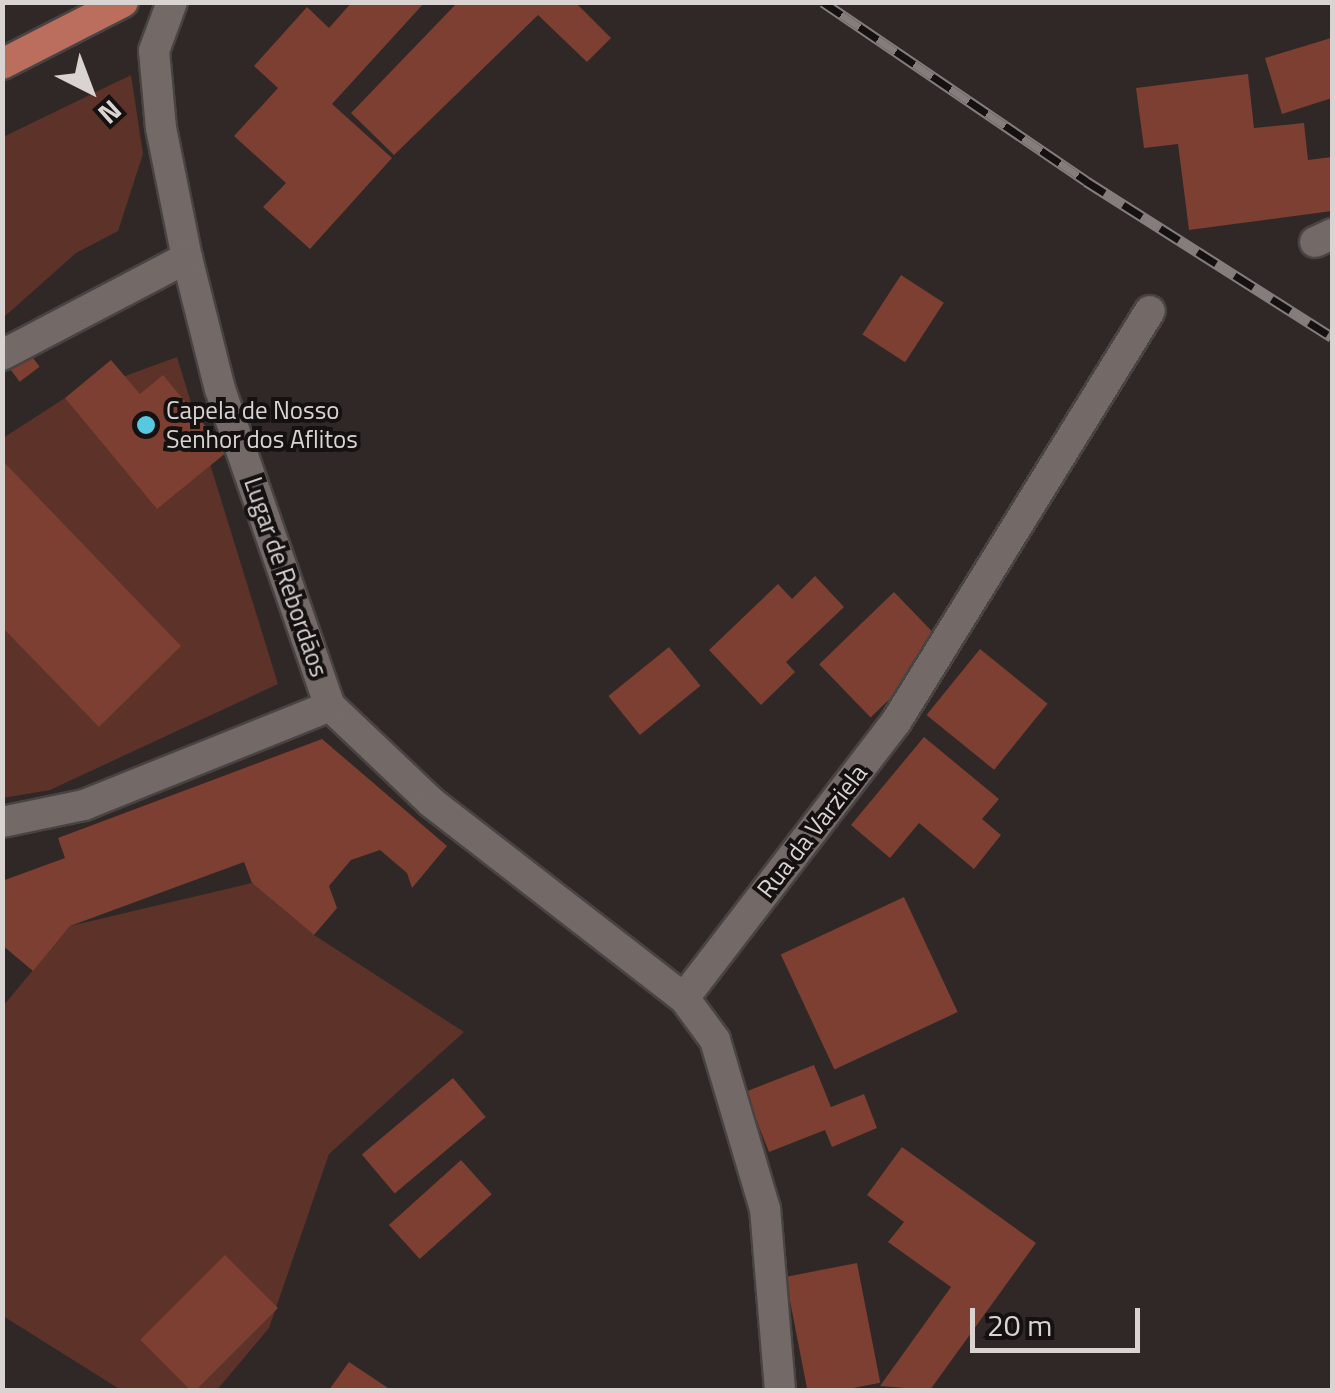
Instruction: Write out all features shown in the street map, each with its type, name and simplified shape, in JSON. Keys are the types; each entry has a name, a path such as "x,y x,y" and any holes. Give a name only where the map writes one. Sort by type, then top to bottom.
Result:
{"main road":[{"path":"2,64 122,2"}],"street":[{"name":"Lugar de Rebordãos","path":"172,2 154,51 161,128 186,258 220,389 330,706 430,802 684,998"},
{"path":"2,354 186,258"},
{"name":"Rua da Varziela","path":"684,998 896,722 1150,312"},
{"path":"2,822 84,805 330,706"},
{"path":"684,998 714,1040 766,1209 780,1390"}],"shaded area":[{"path":"131,75 143,154 118,231 76,253 3,318 3,137"},
{"path":"177,357 278,684 50,790 3,798 3,438 65,398"},
{"path":"252,883 314,935 464,1032 329,1154 269,1328 217,1390 121,1390 3,1316 3,1006 70,926"}],"building":[{"path":"352,2 425,2 332,104 392,158 310,249 263,207 286,183 234,136 278,88 254,66 307,7 329,28"},
{"path":"458,2 575,2 611,38 587,62 538,15 394,155 351,113"},
{"path":"1331,38 1332,98 1282,114 1265,58"},
{"path":"1248,74 1254,128 1304,123 1308,160 1332,157 1332,211 1189,230 1178,144 1144,148 1136,88"},
{"path":"901,275 944,303 905,362 862,335"},
{"path":"24,346 40,367 20,382 4,361"},
{"name":"Capela de Nosso Senhor dos Aflitos","path":"111,360 140,394 163,375 227,452 157,509 65,398"},
{"path":"2,460 181,646 99,727 2,627"},
{"path":"815,576 844,607 786,662 795,672 761,705 709,650 778,584 792,599"},
{"path":"894,592 945,645 871,717 819,664"},
{"path":"669,647 700,686 640,735 608,696"},
{"path":"980,649 1048,704 994,770 927,715"},
{"path":"924,737 999,799 982,819 1001,835 974,869 919,823 890,858 851,825"},
{"path":"322,739 447,846 412,888 407,873 380,850 351,860 329,886 337,908 314,935 252,883 244,862 70,926 33,971 2,945 2,881 65,858 58,838"},
{"path":"904,897 958,1012 834,1070 781,954"},
{"path":"814,1065 831,1107 864,1094 877,1128 832,1147 825,1130 769,1152 745,1092"},
{"path":"453,1078 486,1117 395,1194 362,1154"},
{"path":"902,1147 1036,1243 930,1390 880,1386 951,1287 888,1242 904,1222 867,1195"},
{"path":"461,1160 492,1194 420,1259 389,1225"},
{"path":"225,1255 278,1308 196,1390 190,1390 140,1340"},
{"path":"857,1263 880,1383 843,1390 807,1390 785,1277"},
{"path":"349,1362 391,1390 329,1390"}],"railway":[{"path":"823,2 1086,181 1332,337"}],"place":[{"name":"Capela de Nosso Senhor dos Aflitos","path":"146,425"}]}
